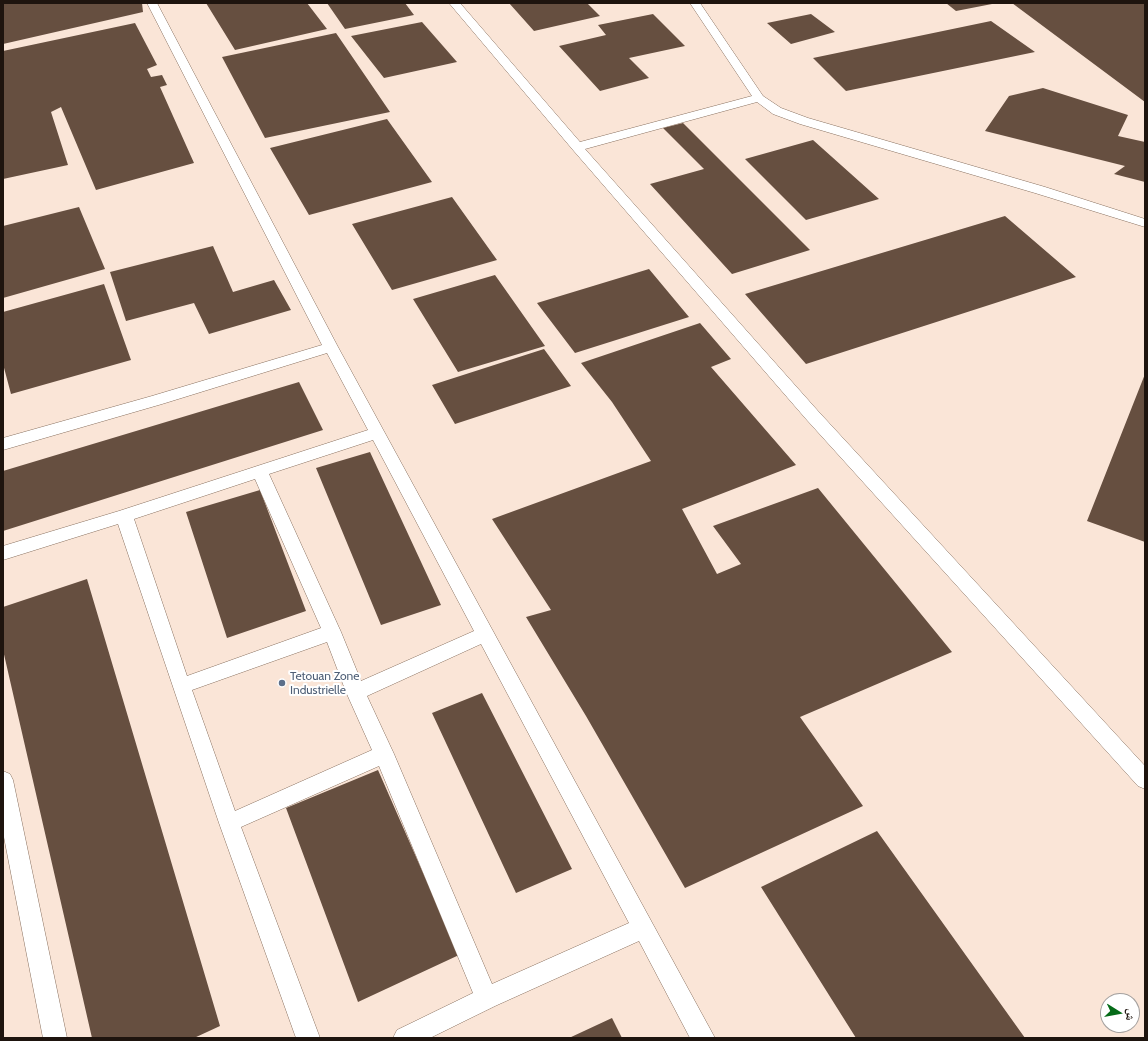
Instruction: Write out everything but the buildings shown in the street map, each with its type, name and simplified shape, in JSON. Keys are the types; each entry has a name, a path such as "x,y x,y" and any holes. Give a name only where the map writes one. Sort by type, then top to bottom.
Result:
{"lane":[{"path":"152,3 377,433 703,1038"},
{"path":"454,3 577,147 812,415 1145,780"},
{"path":"694,3 759,98 766,105 777,111 804,121 1145,223"},
{"path":"577,147 759,98"},
{"path":"3,444 156,400 331,346"},
{"path":"3,552 124,516 377,433"},
{"path":"260,472 332,632 356,692 384,754 487,998"},
{"path":"124,516 229,823 308,1038"},
{"path":"181,686 332,632"},
{"path":"356,692 486,634"},
{"path":"229,823 384,754"},
{"path":"3,780 55,1038"},
{"path":"405,1038 487,998 643,928"}],"shaded area":[{"path":"3,3 1145,3 1145,1038 3,1038"}],"place":[{"name":"Tetouan Zone Industrielle","path":"282,683"}]}
